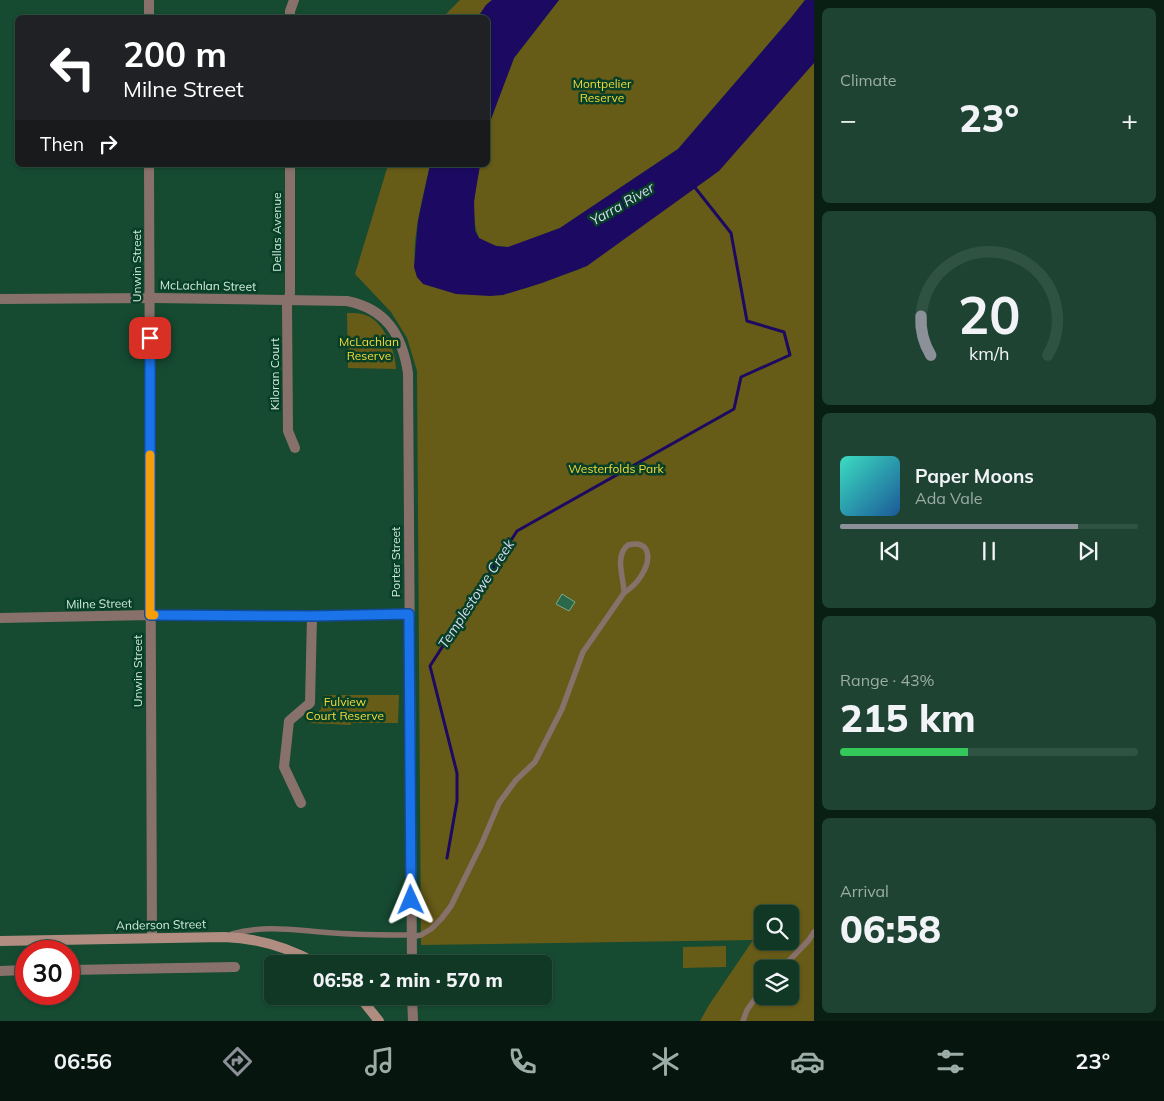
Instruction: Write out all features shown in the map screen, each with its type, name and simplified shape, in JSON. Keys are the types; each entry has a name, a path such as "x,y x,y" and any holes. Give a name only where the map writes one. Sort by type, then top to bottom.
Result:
{"main road":[{"name":"Anderson Street","path":"0,941 248,938 275,944 302,955"},
{"path":"366,1005 379,1021"}],"street":[{"path":"149,0 149,15"},
{"path":"290,15 294,0"},
{"name":"Unwin Street","path":"149,167 152,938"},
{"name":"Dellas Avenue","path":"289,300 290,167"},
{"name":"McLachlan Street","path":"0,299 150,298 346,302 361,304 382,316"},
{"name":"Kiloran Court","path":"289,300 288,431 294,448"},
{"name":"Porter Street","path":"382,316 400,342 408,372 412,955"},
{"name":"Milne Street","path":"0,618 150,615 312,616 409,614"},
{"path":"301,803 284,767 289,721 310,703 312,616"},
{"path":"80,970 235,967"},
{"path":"0,971 15,970"},
{"path":"412,1005 413,1021"}],"lane":[{"path":"224,937 254,929 275,928 351,934 411,936 421,935 431,929 451,906 499,803 516,780 535,762 562,709 584,652 624,593 637,581 646,565 648,552 646,548 639,544 628,545 622,553 620,562 624,593"},
{"path":"790,960 814,932"},
{"path":"743,1021 747,1010 754,1000"}],"green space":[{"path":"460,0 492,0 479,15 445,15"},
{"name":"Montpelier Reserve","path":"559,0 805,0 678,149 560,228 515,246 505,247 487,243 479,238 474,220 474,202 480,167 490,167 490,122 514,58"},
{"name":"Westerfolds Park","path":"814,61 814,1021 700,1021 753,940 421,945 417,371 407,338 391,312 355,274 387,167 430,167 416,236 415,265 417,277 523,289 580,269"},
{"name":"McLachlan Reserve","path":"347,313 367,316 376,321 392,347 396,369 348,368"},
{"name":"Fulview Court Reserve","path":"324,695 399,695 398,723 351,723 351,725 309,723 321,709"},
{"path":"726,946 726,967 683,968 683,947"}],"water":[{"path":"492,0 559,0 514,58 490,122 490,15 479,15"},
{"name":"Yarra River","path":"805,0 814,0 814,63 719,171 587,266 542,283 503,295 490,296 456,294 423,284 417,277 414,267 418,221 430,167 480,167 474,201 475,231 479,238 496,246 508,247 560,228 678,149"}],"building":[{"path":"562,594 575,602 569,611 556,604"}],"waterway":[{"name":"Templestowe Creek","path":"447,858 457,801 457,773 430,666 517,531 734,409 741,377 790,355 784,332 747,321 731,233 693,185"}],"slow traffic":[{"path":"150,455 150,615 154,615"}],"route":[{"path":"150,338 150,615 312,616 409,614 411,900"}]}
